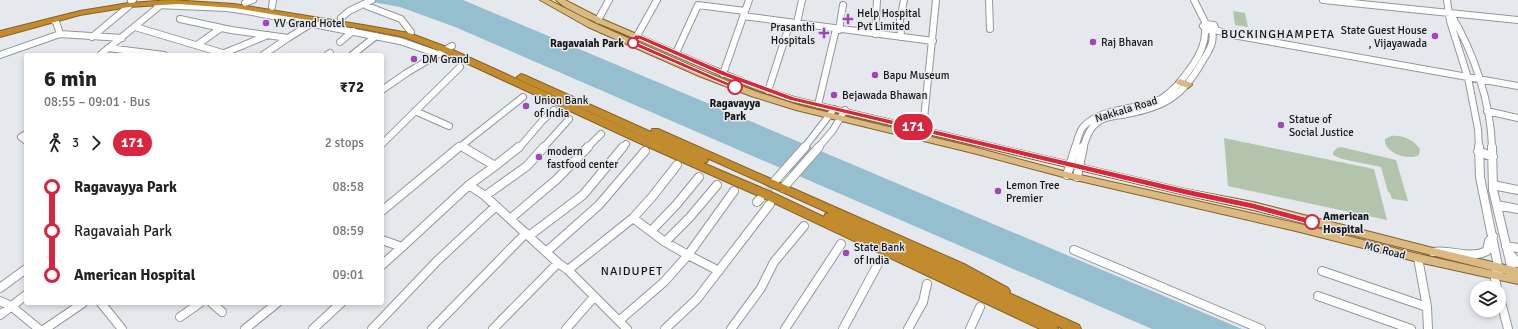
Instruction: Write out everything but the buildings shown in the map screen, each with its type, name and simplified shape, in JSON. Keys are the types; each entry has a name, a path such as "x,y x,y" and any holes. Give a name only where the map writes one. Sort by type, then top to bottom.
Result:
{"highway":[{"path":"221,0 272,3 412,32 432,38 445,50 602,113 656,139 1075,329"},
{"path":"0,30 65,12 133,2"},
{"path":"0,35 80,13 153,2 178,2 240,7 385,31 425,41 640,140 765,194 1052,329"},
{"path":"602,113 637,123 786,185 988,281 1042,314"}],"main road":[{"name":"MG Road","path":"544,0 591,25 676,53 723,74 768,91 818,106 832,112"},
{"name":"MG Road","path":"562,0 702,74 754,94 799,108 832,112 923,129 1186,192 1253,206 1433,252 1498,273"},
{"name":"MG Road","path":"843,114 1072,176 1300,228 1418,258 1516,276"}],"street":[{"path":"598,20 609,0"},
{"path":"635,39 657,0"},
{"path":"723,74 749,0"},
{"path":"797,23 802,0"},
{"path":"875,34 877,0"},
{"path":"901,38 900,20 904,0"},
{"path":"923,129 936,0"},
{"path":"989,0 990,29"},
{"path":"1194,0 1206,26 1233,35 1477,77 1516,86"},
{"path":"1323,0 1518,20"},
{"path":"1446,0 1450,13 1450,21 1468,76 1478,128 1480,177 1494,236 1497,281"},
{"path":"0,35 133,2 227,8 312,23 445,50"},
{"path":"92,36 133,2"},
{"path":"341,18 352,9 370,3 401,19 412,32"},
{"path":"102,53 162,4"},
{"path":"676,53 698,5 790,23 933,41"},
{"path":"818,106 843,5"},
{"path":"1450,13 1458,24 1477,77 1487,111 1493,157 1493,185 1506,247 1516,276"},
{"path":"180,20 288,38"},
{"path":"54,21 56,22 60,34"},
{"path":"266,53 312,23"},
{"path":"768,91 790,23"},
{"name":"Nakkala Road","path":"1072,176 1079,166 1088,134 1096,122 1106,118 1162,106 1183,91 1184,83 1200,53 1206,36 1206,26"},
{"path":"135,27 222,53"},
{"path":"198,45 221,28"},
{"name":"Nakkala Road","path":"1072,176 1070,164 1080,132 1087,122 1110,112 1135,108 1160,99 1184,83 1209,50 1214,29"},
{"path":"340,42 353,31"},
{"path":"0,55 60,34 122,38"},
{"path":"227,53 268,35"},
{"path":"355,53 376,36"},
{"path":"108,48 148,53"},
{"path":"384,89 408,72 445,50"},
{"path":"384,142 460,67"},
{"path":"384,209 523,97"},
{"path":"384,263 469,185 518,149 543,120 554,110"},
{"path":"415,111 449,126"},
{"path":"1487,111 1518,118"},
{"path":"775,180 812,139 832,112"},
{"path":"786,185 822,143 843,114"},
{"path":"486,196 527,166 569,119"},
{"path":"510,219 557,179 601,134"},
{"path":"432,329 527,235 583,195 626,144"},
{"path":"461,146 495,166"},
{"path":"546,252 600,205 645,151"},
{"path":"1478,151 1493,157"},
{"path":"568,270 633,218 678,165"},
{"path":"651,231 676,205 699,177"},
{"path":"469,185 486,196 558,263 568,270 594,297 620,320 627,329"},
{"path":"665,242 690,217 717,185"},
{"path":"1493,185 1518,190"},
{"path":"620,320 646,300 676,271 734,191"},
{"path":"1497,205 1518,209"},
{"path":"372,329 437,261 496,206"},
{"path":"665,329 697,299 769,206"},
{"path":"633,218 665,242 719,271"},
{"path":"731,329 761,288 774,262 804,226"},
{"path":"1433,252 1441,250 1477,256 1487,251 1489,241 1494,236"},
{"path":"384,241 402,247"},
{"path":"785,329 841,244"},
{"path":"1506,247 1518,248"},
{"path":"1506,247 1518,263"},
{"path":"1074,250 1261,329"},
{"path":"1418,258 1427,306 1428,329"},
{"path":"493,329 558,263"},
{"path":"843,329 878,264"},
{"path":"0,288 24,270"},
{"path":"1322,271 1427,306"},
{"path":"908,329 923,302 927,284"},
{"path":"0,315 24,296"},
{"path":"1318,296 1411,329"},
{"path":"566,329 594,297"},
{"path":"0,301 11,306 39,329"},
{"path":"45,329 80,305"},
{"path":"103,305 122,329"},
{"path":"180,317 197,305"},
{"path":"214,305 222,312"},
{"path":"245,329 275,305"},
{"path":"313,329 339,305"},
{"path":"970,329 980,307"},
{"path":"1505,317 1508,329"}],"green space":[{"path":"1233,11 1245,13 1248,27 1235,25"},
{"path":"1391,136 1399,136 1411,140 1420,149 1419,155 1409,157 1392,152 1385,144 1385,139"},
{"path":"1224,138 1374,169 1387,220 1228,186"},
{"path":"1341,147 1396,160 1408,201 1392,199 1390,193 1388,192 1381,167 1342,159 1333,155 1333,152 1337,148"}],"water":[{"path":"362,0 463,0 1242,329 1152,329 455,27 400,7"}],"tunnel":[{"path":"761,198 773,183"}],"bus line":[{"name":"171","path":"735,87 633,43 637,36 723,74 776,94 818,106 845,110 989,146 1253,206 1312,222"}],"place":[{"name":"Help Hospital Pvt Limited","path":"848,19"},
{"name":"YV Grand Hotel","path":"266,23"},
{"name":"Prasanthi Hospitals","path":"824,33"},
{"name":"State Guest House , Vijayawada","path":"1435,36"},
{"name":"Raj Bhavan","path":"1093,42"},
{"name":"Ragavaiah Park","path":"633,43"},
{"name":"DM Grand","path":"414,59"},
{"name":"Bapu Museum","path":"875,75"},
{"name":"Ragavayya Park","path":"735,87"},
{"name":"Bejawada Bhawan","path":"834,95"},
{"name":"Union Bank of India","path":"526,106"},
{"name":"Statue of Social Justice","path":"1281,125"},
{"name":"modern fastfood center","path":"539,157"},
{"name":"Lemon Tree Premier","path":"998,191"},
{"name":"American Hospital","path":"1312,222"},
{"name":"State Bank of India","path":"846,253"}],"district":[{"name":"BUCKINGHAMPETA","path":"1278,34"},
{"name":"NAIDUPET","path":"632,271"}]}
